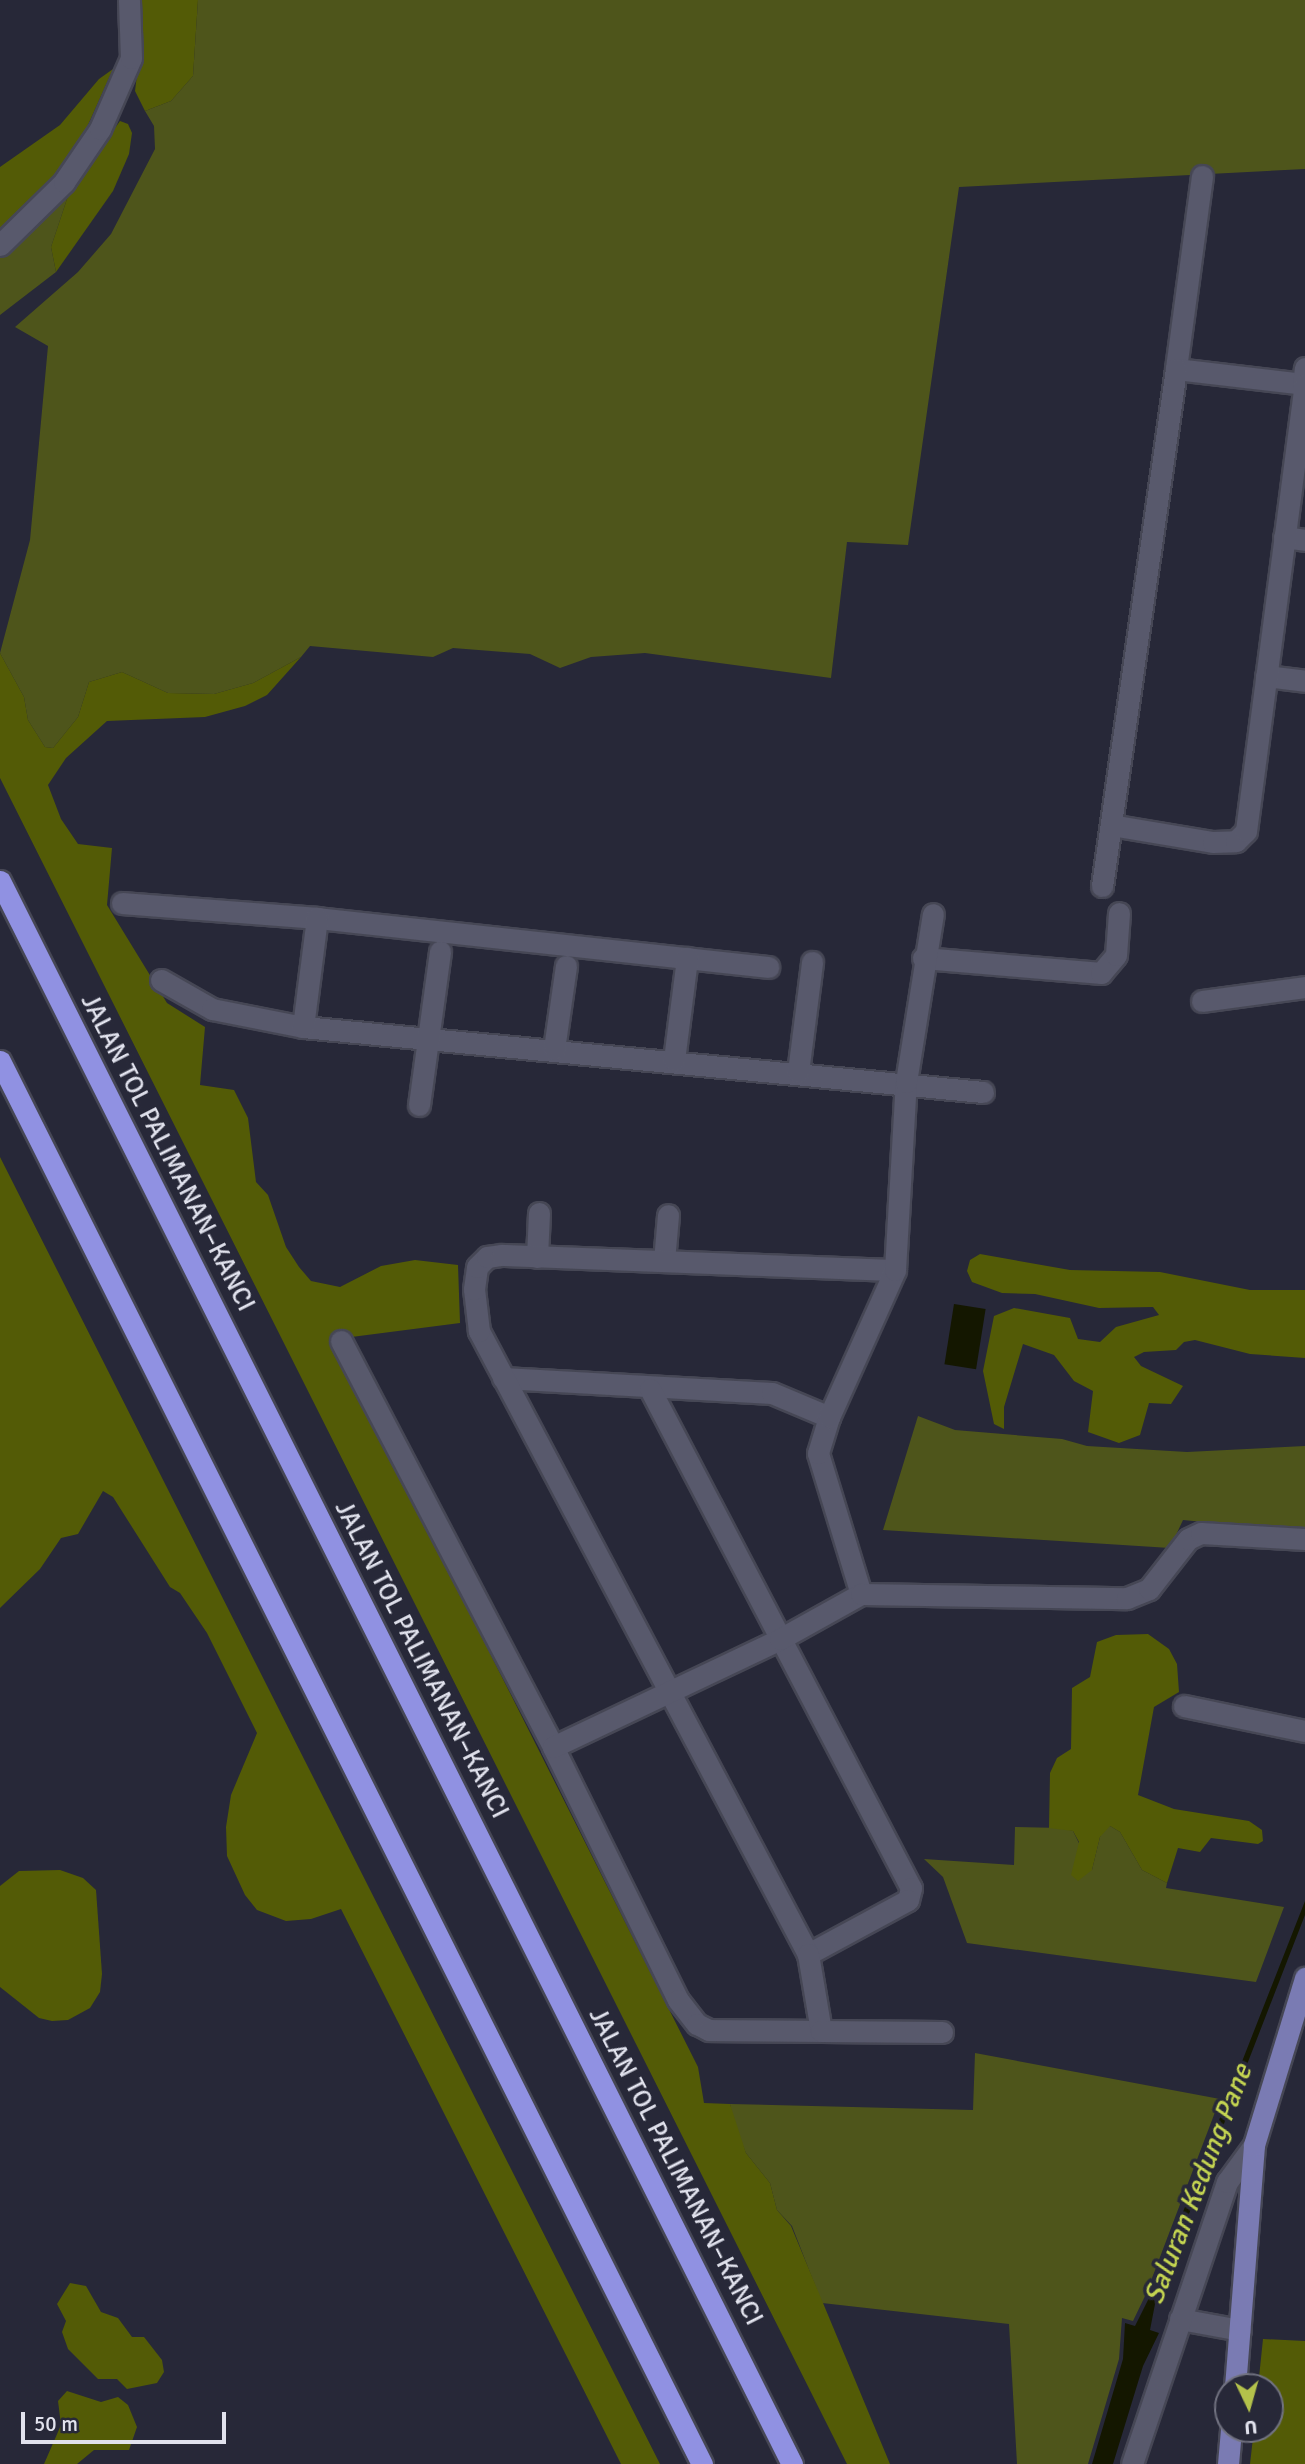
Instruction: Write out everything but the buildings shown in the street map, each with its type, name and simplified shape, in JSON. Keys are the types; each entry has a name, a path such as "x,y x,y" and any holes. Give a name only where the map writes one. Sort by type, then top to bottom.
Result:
{"highway":[{"name":"JALAN TOL PALIMANAN–KANCI","path":"0,881 792,2464"},
{"path":"0,1061 702,2464"}],"main road":[{"path":"1236,2373 1254,2145 1305,1978"},
{"path":"1228,2464 1230,2443"}],"street":[{"path":"0,245 64,181 100,129 131,58 129,0"},
{"path":"1102,886 1202,176"},
{"path":"1111,825 1236,841 1247,831 1266,676 1294,539 1304,379 1176,369"},
{"path":"1266,676 1305,681"},
{"path":"122,904 317,918 768,967"},
{"path":"923,958 1101,973 1116,955 1119,913"},
{"path":"861,1594 818,1454 829,1417 895,1270 906,1082 923,958 933,914"},
{"path":"303,1027 317,918"},
{"path":"419,1105 440,951"},
{"path":"674,1060 687,958"},
{"path":"799,1072 813,962"},
{"path":"554,1049 566,966"},
{"path":"161,979 212,1009 303,1027 906,1082 983,1092"},
{"path":"1202,1000 1305,987"},
{"path":"537,1257 539,1213"},
{"path":"664,1261 668,1215"},
{"path":"821,2031 808,1955 670,1689 503,1378 480,1331 474,1289 477,1267 487,1257 895,1270"},
{"path":"341,1341 553,1747 678,2000 697,2024 709,2030 942,2032"},
{"path":"503,1378 650,1389 772,1393 829,1417"},
{"path":"650,1389 911,1888 908,1900 808,1955"},
{"path":"553,1747 670,1689 780,1639 861,1594 1127,1598 1149,1589 1188,1539 1201,1533 1305,1539"},
{"path":"1184,1706 1305,1731"},
{"path":"1132,2464 1227,2182 1254,2145"},
{"path":"1180,2319 1240,2330"}],"green space":[{"path":"138,0 198,0 193,76 171,101 145,111 135,91 141,42"},
{"path":"198,0 1305,0 1305,169 959,187 908,545 847,542 831,678 645,653 591,657 560,668 530,654 453,648 433,657 310,646 301,657 253,683 214,694 168,693 122,672 89,682 78,717 53,748 45,747 28,720 24,697 0,653 30,540 48,346 15,327 78,272 111,234 155,149 154,126 145,111 171,101 193,76"},
{"path":"113,69 84,134 59,172 0,231 0,167 60,125 99,79"},
{"path":"120,121 128,124 132,133 129,154 113,191 56,272 51,247 70,190"},
{"path":"70,190 51,247 56,272 0,315 0,255 32,231"},
{"path":"0,653 24,697 28,720 45,747 53,748 78,717 89,682 122,672 168,693 214,694 253,683 301,657 267,695 245,706 205,717 107,721 66,758 48,785 61,819 78,844 112,848 107,905 167,1003 205,1027 200,1085 234,1090 248,1118 256,1182 268,1195 286,1247 299,1267 311,1281 340,1287 381,1266 415,1260 458,1265 460,1323 336,1339 334,1343 698,2067 704,2103 730,2104 746,2153 770,2183 777,2210 791,2226 890,2464 847,2464 0,778"},
{"path":"0,1157 660,2464 621,2464 341,1909 311,1919 286,1921 257,1910 245,1895 227,1856 226,1827 231,1795 257,1733 207,1633 180,1593 170,1587 113,1497 103,1491 78,1534 61,1538 40,1569 0,1608"},
{"path":"980,1254 1070,1270 1160,1272 1250,1290 1305,1290 1305,1358 1250,1354 1195,1340 1184,1342 1176,1350 1144,1352 1134,1357 1141,1366 1183,1386 1171,1404 1149,1403 1140,1435 1119,1443 1088,1432 1093,1391 1074,1381 1054,1355 1023,1344 1004,1407 1004,1429 994,1424 983,1371 994,1316 1014,1308 1070,1318 1078,1339 1100,1342 1116,1327 1159,1315 1153,1307 1099,1308 1035,1294 1002,1293 972,1282 967,1271 970,1260"},
{"path":"918,1416 955,1430 1062,1439 1087,1446 1187,1452 1305,1446 1305,1532 1183,1520 1170,1548 883,1530"},
{"path":"1148,1634 1169,1649 1177,1664 1179,1692 1154,1707 1138,1795 1174,1809 1249,1821 1262,1830 1263,1841 1258,1844 1211,1838 1200,1852 1178,1848 1167,1883 1142,1870 1120,1832 1110,1826 1100,1837 1092,1870 1078,1881 1071,1875 1079,1842 1073,1831 1049,1828 1050,1773 1057,1758 1071,1749 1072,1688 1090,1677 1097,1642 1116,1635"},
{"path":"1110,1826 1120,1832 1142,1870 1167,1883 1166,1888 1284,1907 1256,1982 967,1943 943,1877 924,1859 1014,1865 1015,1827 1061,1828 1073,1831 1092,1870 1104,1827"},
{"path":"60,1870 83,1878 96,1890 102,1974 100,1992 90,2008 68,2020 52,2021 39,2018 0,1987 0,1886 19,1871"},
{"path":"975,2053 1220,2099 1146,2294 1133,2321 1122,2318 1119,2359 1088,2464 1017,2464 1009,2324 822,2303 792,2226 777,2210 770,2183 746,2153 734,2124 730,2104 973,2110"},
{"path":"70,2283 86,2286 101,2312 118,2318 132,2337 144,2337 162,2360 164,2372 157,2383 127,2389 117,2379 98,2379 68,2349 62,2332 66,2321 57,2304"},
{"path":"1263,2339 1305,2341 1305,2464 1250,2464 1252,2443 1284,2443 1284,2373 1259,2373"},
{"path":"67,2391 101,2402 118,2397 128,2405 137,2427 129,2450 94,2450 77,2464 44,2464 61,2425 58,2401"}],"water":[{"path":"954,1304 986,1309 976,1369 944,1364"},
{"name":"Saluran Kedung Pane","path":"1305,1901 1305,1915 1156,2299 1150,2330 1159,2333 1143,2366 1113,2464 1092,2464 1123,2359 1125,2323 1135,2326 1150,2296"}]}
